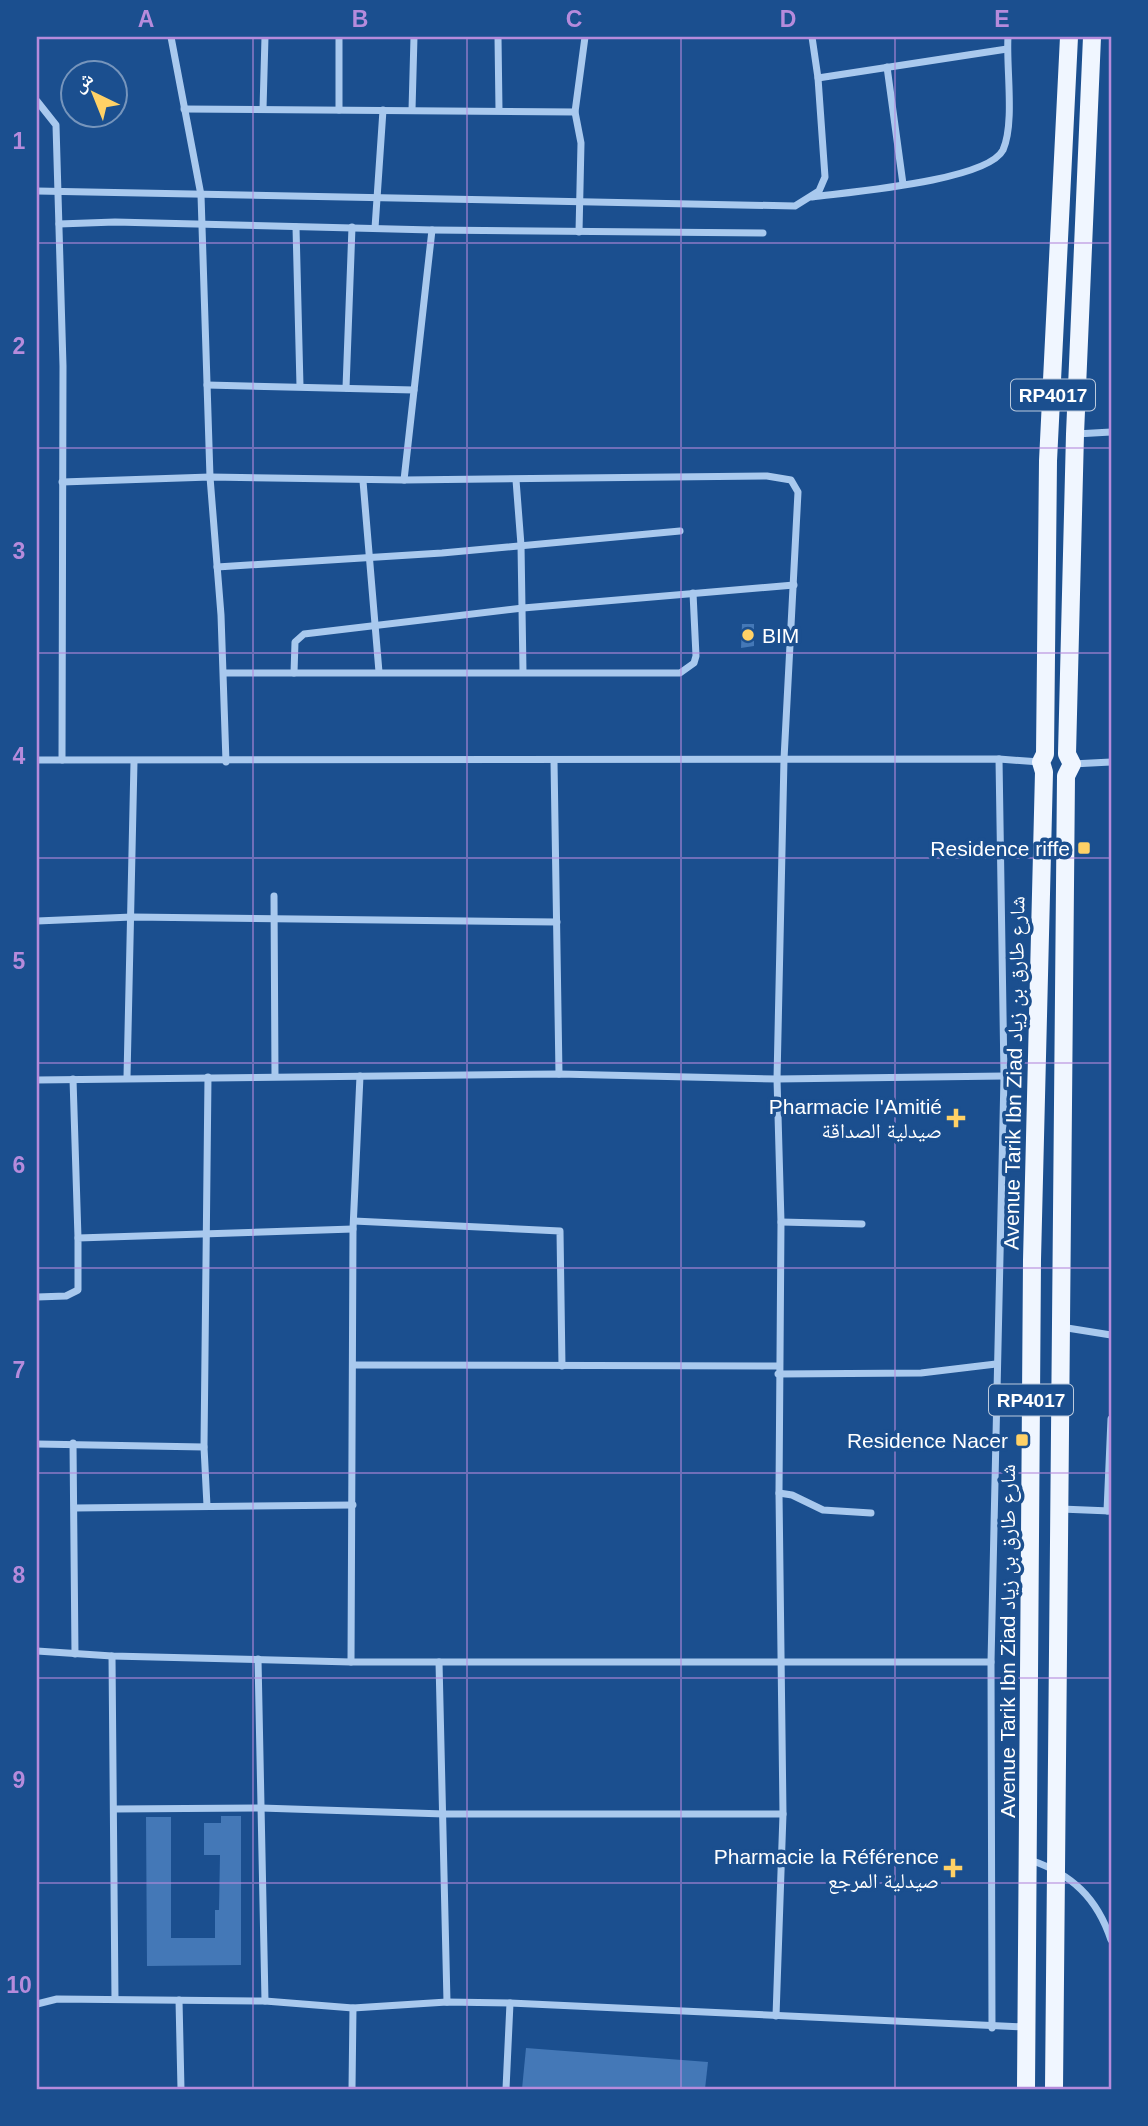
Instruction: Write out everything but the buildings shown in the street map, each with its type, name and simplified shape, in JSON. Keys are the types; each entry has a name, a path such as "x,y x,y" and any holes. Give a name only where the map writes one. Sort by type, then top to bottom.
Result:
{"main road":[{"name":"Avenue Tarik Ibn Ziad شارع طارق بن زياد","path":"1026,2089 1029,2027 1032,1260 1048,461 1069,37"},
{"name":"RP4017","path":"1054,2089 1057,1869 1055,1690 1061,1509 1060,1327 1068,764 1075,434 1092,37"},
{"path":"1055,749 1068,764 1055,779 1043,763 1055,749"}],"street":[{"path":"171,37 201,195 210,477 224,673 226,762"},
{"path":"263,109 265,37"},
{"path":"339,37 339,110"},
{"path":"412,110 414,37"},
{"path":"498,37 499,110"},
{"path":"579,232 581,143 575,112 585,37"},
{"path":"37,191 794,206 819,191 825,177 818,78 812,37"},
{"path":"811,198 977,170 999,156 1007,130 1008,37"},
{"path":"818,78 1007,50"},
{"path":"887,67 903,184"},
{"path":"37,101 56,125 62,482 62,760"},
{"path":"184,109 575,112"},
{"path":"375,228 383,110"},
{"path":"59,224 203,223 296,228 762,233"},
{"path":"346,388 352,227"},
{"path":"296,228 300,386"},
{"path":"404,480 432,230"},
{"path":"207,385 414,390"},
{"path":"1075,434 1111,432"},
{"path":"62,482 210,477 363,481 746,475 791,480 798,492 784,759 776,1079 781,1222 778,1370 783,1814 776,2016"},
{"path":"516,480 522,545 523,672"},
{"path":"363,481 379,672"},
{"path":"217,567 370,558 680,531"},
{"path":"294,673 295,642 300,636 374,624 523,608 794,584"},
{"path":"224,673 680,673 687,670 696,656 692,593"},
{"path":"992,2028 990,1662 1004,1076 999,759"},
{"path":"37,760 226,762 999,759 1043,763"},
{"path":"554,761 559,1074"},
{"path":"127,1077 134,762"},
{"path":"1068,764 1111,762"},
{"path":"274,896 275,1076"},
{"path":"37,921 132,917 557,922"},
{"path":"37,1080 559,1074 776,1079 1004,1076"},
{"path":"351,1662 354,1225 360,1076"},
{"path":"207,1506 204,1447 208,1077"},
{"path":"37,1297 66,1296 78,1290 73,1079"},
{"path":"781,1222 862,1224"},
{"path":"78,1238 354,1225 560,1231 562,1366"},
{"path":"1060,1327 1111,1335"},
{"path":"353,1365 562,1366 911,1374 996,1364"},
{"path":"1061,1509 1109,1511 1111,1419"},
{"path":"73,1443 75,1654"},
{"path":"37,1444 204,1447"},
{"path":"779,1493 792,1495 823,1510 871,1513"},
{"path":"75,1508 353,1504"},
{"path":"37,1651 112,1656 351,1662 990,1662"},
{"path":"112,1656 115,2000"},
{"path":"258,1659 265,2001"},
{"path":"439,1662 447,2002"},
{"path":"115,1809 261,1808 444,1814 783,1814"},
{"path":"1030,1859 1057,1869 1092,1900 1105,1920 1111,1940"},
{"path":"37,2004 57,2000 265,2001 353,2008 447,2002 510,2003 992,2028 1029,2027"},
{"path":"179,2000 181,2089"},
{"path":"506,2089 510,2003"},
{"path":"352,2089 353,2008"}],"place":[{"name":"BIM","path":"748,635"},
{"name":"Residence riffe","path":"1084,848"},
{"name":"Pharmacie l'Amitié صيدلية الصداقة","path":"956,1118"},
{"name":"Residence Nacer","path":"1022,1440"},
{"name":"Pharmacie la Référence صيدلية المرجع","path":"953,1868"}]}
